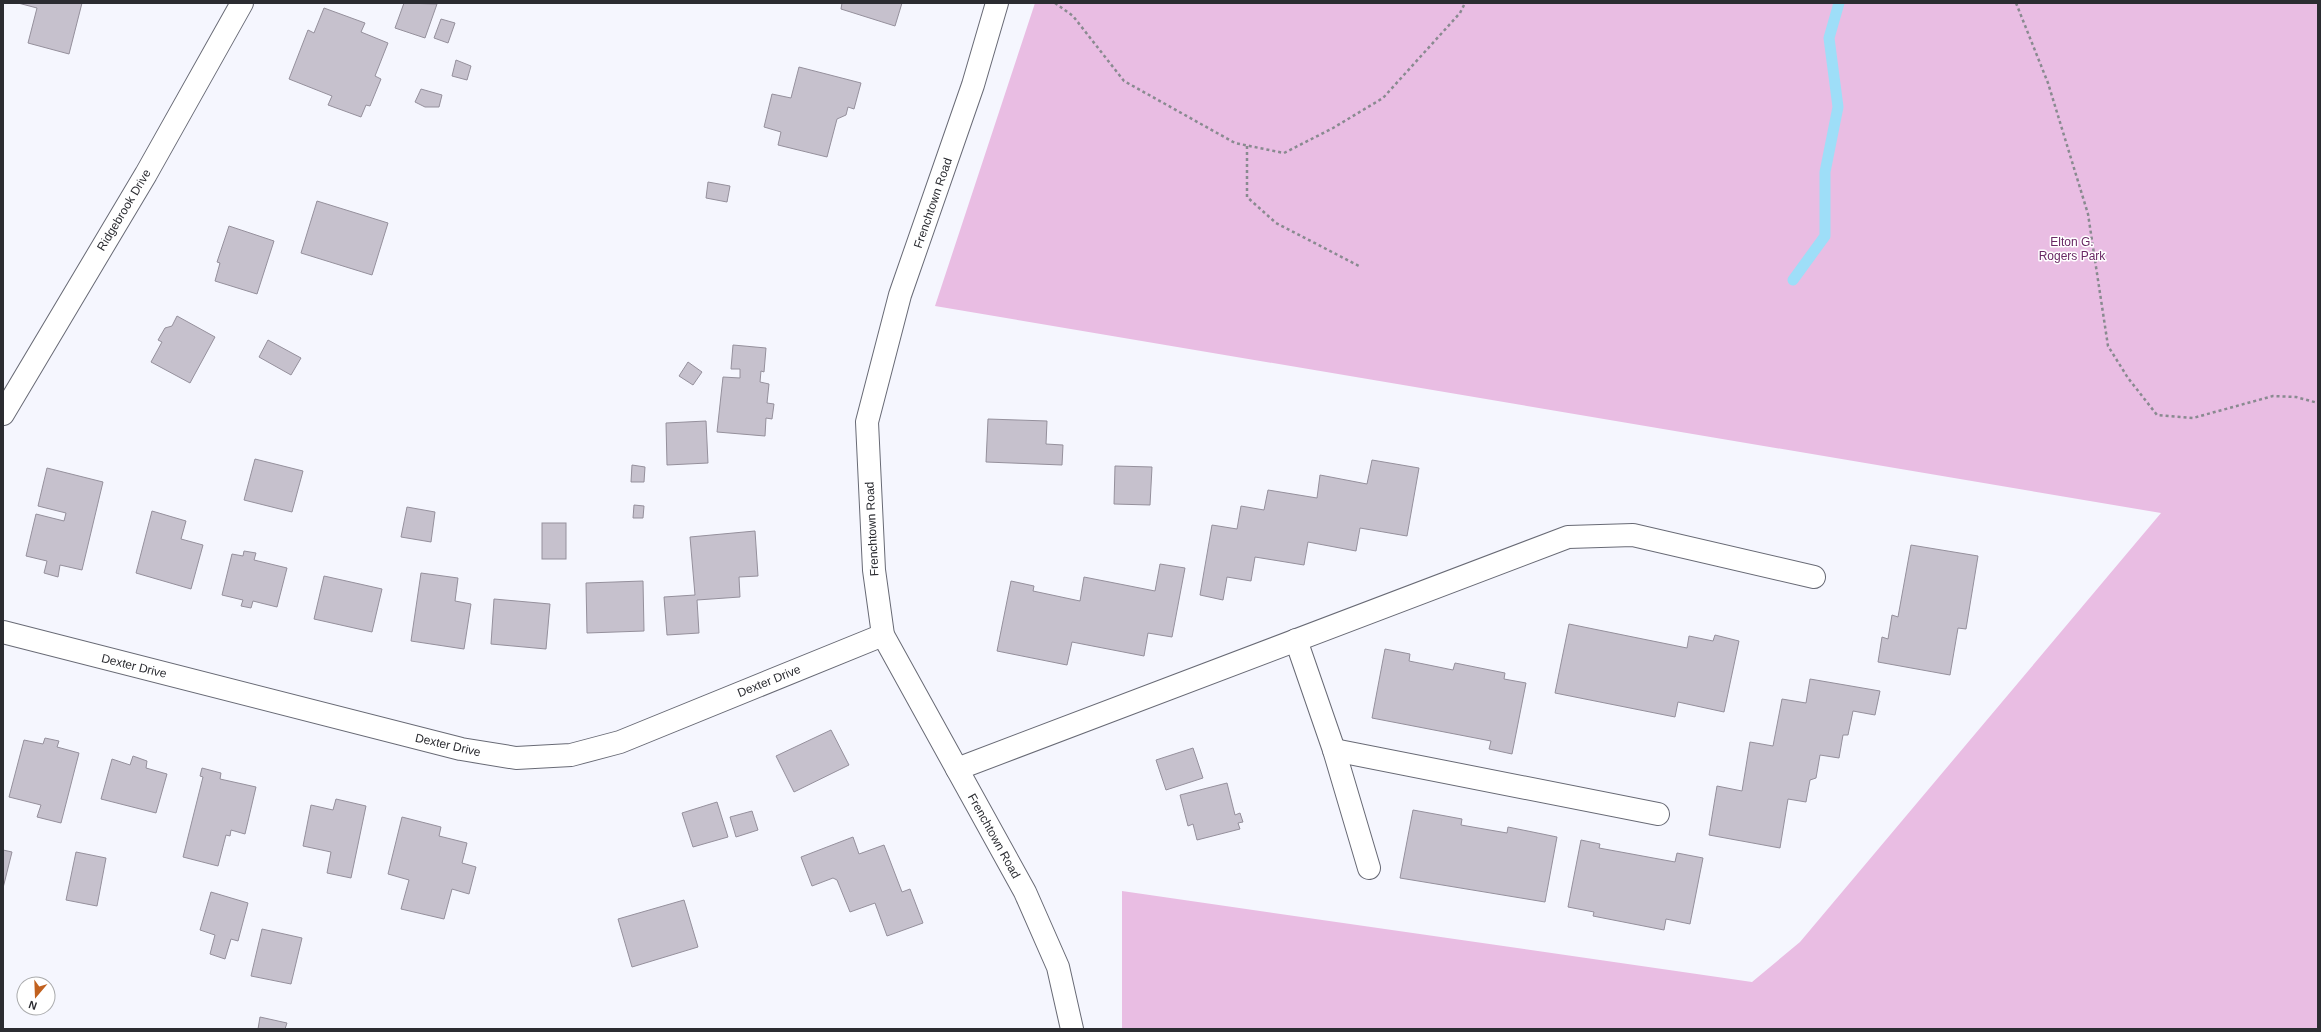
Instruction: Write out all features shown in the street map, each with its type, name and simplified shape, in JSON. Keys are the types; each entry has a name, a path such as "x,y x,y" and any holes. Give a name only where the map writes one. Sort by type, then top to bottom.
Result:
{"street":[{"name":"Ridgebrook Drive","path":"3,414 146,174 242,3"},
{"name":"Frenchtown Road","path":"997,3 970,92 900,295 866,422 874,570 883,635 1021,885 1034,912 1058,967 1072,1029"},
{"path":"957,769 1568,537 1633,535 1814,577"},
{"name":"Dexter Drive","path":"3,632 461,750 516,758 571,755 620,742 883,635"},
{"path":"1296,640 1334,750 1369,868"},
{"path":"1334,750 1658,814"}],"path":[{"path":"1055,3 1073,16 1124,81 1235,143 1284,153 1333,128 1383,98 1460,13 1465,3"},
{"path":"2016,3 2048,83 2088,214 2108,346 2128,378 2157,415 2192,418 2273,396 2296,397 2318,403"},
{"path":"1247,146 1247,197 1276,223 1359,266"}],"green space":[{"name":"Elton G. Rogers Park","path":"1035,3 2318,3 2318,1029 1122,1029 1122,891 1752,982 1800,942 2161,513 935,306"}],"building":[{"path":"18,3 82,3 69,54 28,43 37,8"},
{"path":"404,3 437,4 425,38 395,28"},
{"path":"842,3 902,3 895,26 841,9"},
{"path":"324,8 365,23 361,32 388,43 375,76 381,79 370,106 366,105 361,117 328,105 332,96 289,79 308,30 314,33"},
{"path":"441,19 455,23 448,43 434,38"},
{"path":"456,60 471,66 467,80 452,76"},
{"path":"799,67 861,83 854,109 848,107 846,115 837,119 827,157 778,145 781,132 764,127 772,94 791,98"},
{"path":"421,89 442,95 439,107 425,107 415,102"},
{"path":"708,182 730,186 727,202 706,198"},
{"path":"317,201 388,223 372,275 301,253"},
{"path":"229,226 274,241 257,294 215,281 220,263 217,262"},
{"path":"177,316 215,337 190,383 151,362 162,342 158,340 165,328 172,326"},
{"path":"268,340 301,358 291,375 259,357"},
{"path":"733,345 766,348 764,372 761,371 760,382 769,384 767,403 774,404 772,419 766,418 765,436 717,432 723,377 740,378 740,369 731,369"},
{"path":"688,362 702,372 693,385 679,376"},
{"path":"988,419 1047,421 1046,444 1063,445 1062,465 986,462"},
{"path":"706,421 708,463 667,465 666,423"},
{"path":"255,459 303,471 292,512 244,500"},
{"path":"1372,460 1419,468 1407,536 1360,528 1356,551 1308,542 1304,565 1255,557 1251,581 1227,577 1223,600 1200,595 1212,525 1237,529 1241,506 1264,510 1268,490 1317,498 1320,475 1367,484"},
{"path":"632,465 645,467 644,482 631,482"},
{"path":"1115,466 1152,467 1150,505 1114,504"},
{"path":"47,468 103,482 82,570 60,565 58,577 44,573 47,561 26,556 36,514 64,521 66,513 38,506"},
{"path":"634,505 644,506 643,518 633,518"},
{"path":"407,507 435,512 431,542 401,537"},
{"path":"152,511 186,521 181,539 203,545 191,589 136,573"},
{"path":"542,523 566,523 566,559 542,559"},
{"path":"755,531 758,576 739,577 740,597 697,600 699,633 667,635 664,597 695,595 690,537"},
{"path":"1911,545 1978,556 1966,629 1958,628 1950,675 1878,662 1882,637 1888,639 1892,615 1898,617"},
{"path":"244,551 256,553 254,560 287,568 277,607 253,601 251,608 241,606 243,600 222,595 232,554 243,556"},
{"path":"1160,564 1185,568 1172,637 1148,633 1144,656 1072,642 1067,665 997,651 1011,581 1034,586 1033,591 1080,601 1084,577 1155,591"},
{"path":"421,573 458,578 455,601 471,604 464,649 411,641"},
{"path":"324,576 382,589 372,632 314,619"},
{"path":"643,581 644,631 587,633 586,583"},
{"path":"494,599 550,604 546,649 491,644"},
{"path":"1569,624 1687,648 1689,636 1713,641 1715,635 1739,641 1724,712 1678,702 1675,717 1555,693"},
{"path":"1385,649 1410,654 1409,661 1453,670 1455,663 1505,673 1504,679 1526,683 1512,754 1489,749 1491,741 1372,718"},
{"path":"1810,679 1880,691 1875,715 1853,711 1848,735 1843,735 1839,758 1820,755 1816,778 1810,780 1806,802 1788,799 1780,848 1709,835 1717,786 1742,791 1750,742 1773,746 1782,699 1806,703"},
{"path":"831,730 849,765 794,792 776,756"},
{"path":"45,738 59,741 57,747 79,753 61,823 37,817 41,805 9,797 24,740 43,744"},
{"path":"1193,748 1203,778 1166,790 1156,760"},
{"path":"133,756 147,761 146,768 167,774 156,813 101,799 112,759 130,765"},
{"path":"202,768 221,773 220,779 256,787 245,834 231,830 230,836 226,835 218,866 183,857 203,777 200,776"},
{"path":"1227,783 1235,815 1240,813 1243,822 1238,823 1240,829 1197,840 1193,824 1188,826 1180,795"},
{"path":"336,799 366,806 351,878 327,873 331,852 303,846 311,805 333,810"},
{"path":"717,802 728,837 693,847 682,813"},
{"path":"1413,810 1462,819 1461,825 1507,833 1508,827 1557,837 1545,902 1400,878"},
{"path":"752,811 758,830 736,837 730,817"},
{"path":"402,817 441,827 439,836 467,843 462,863 476,867 469,894 452,889 444,919 401,909 409,880 388,874"},
{"path":"853,837 859,854 884,845 902,892 910,889 923,923 887,936 875,903 850,912 837,880 833,878 812,886 801,857"},
{"path":"1581,840 1600,844 1599,848 1675,862 1677,853 1703,858 1690,924 1666,919 1664,930 1593,916 1594,912 1568,907"},
{"path":"3,850 12,852 3,888"},
{"path":"76,852 106,858 97,906 66,900"},
{"path":"211,892 248,903 238,941 231,939 225,959 210,954 215,935 200,930"},
{"path":"684,900 698,947 632,967 618,919"},
{"path":"262,929 302,938 291,984 251,976"},
{"path":"260,1017 287,1023 285,1029 258,1029"}],"waterway":[{"path":"1793,280 1825,236 1825,172 1838,107 1829,38 1839,3"}]}
